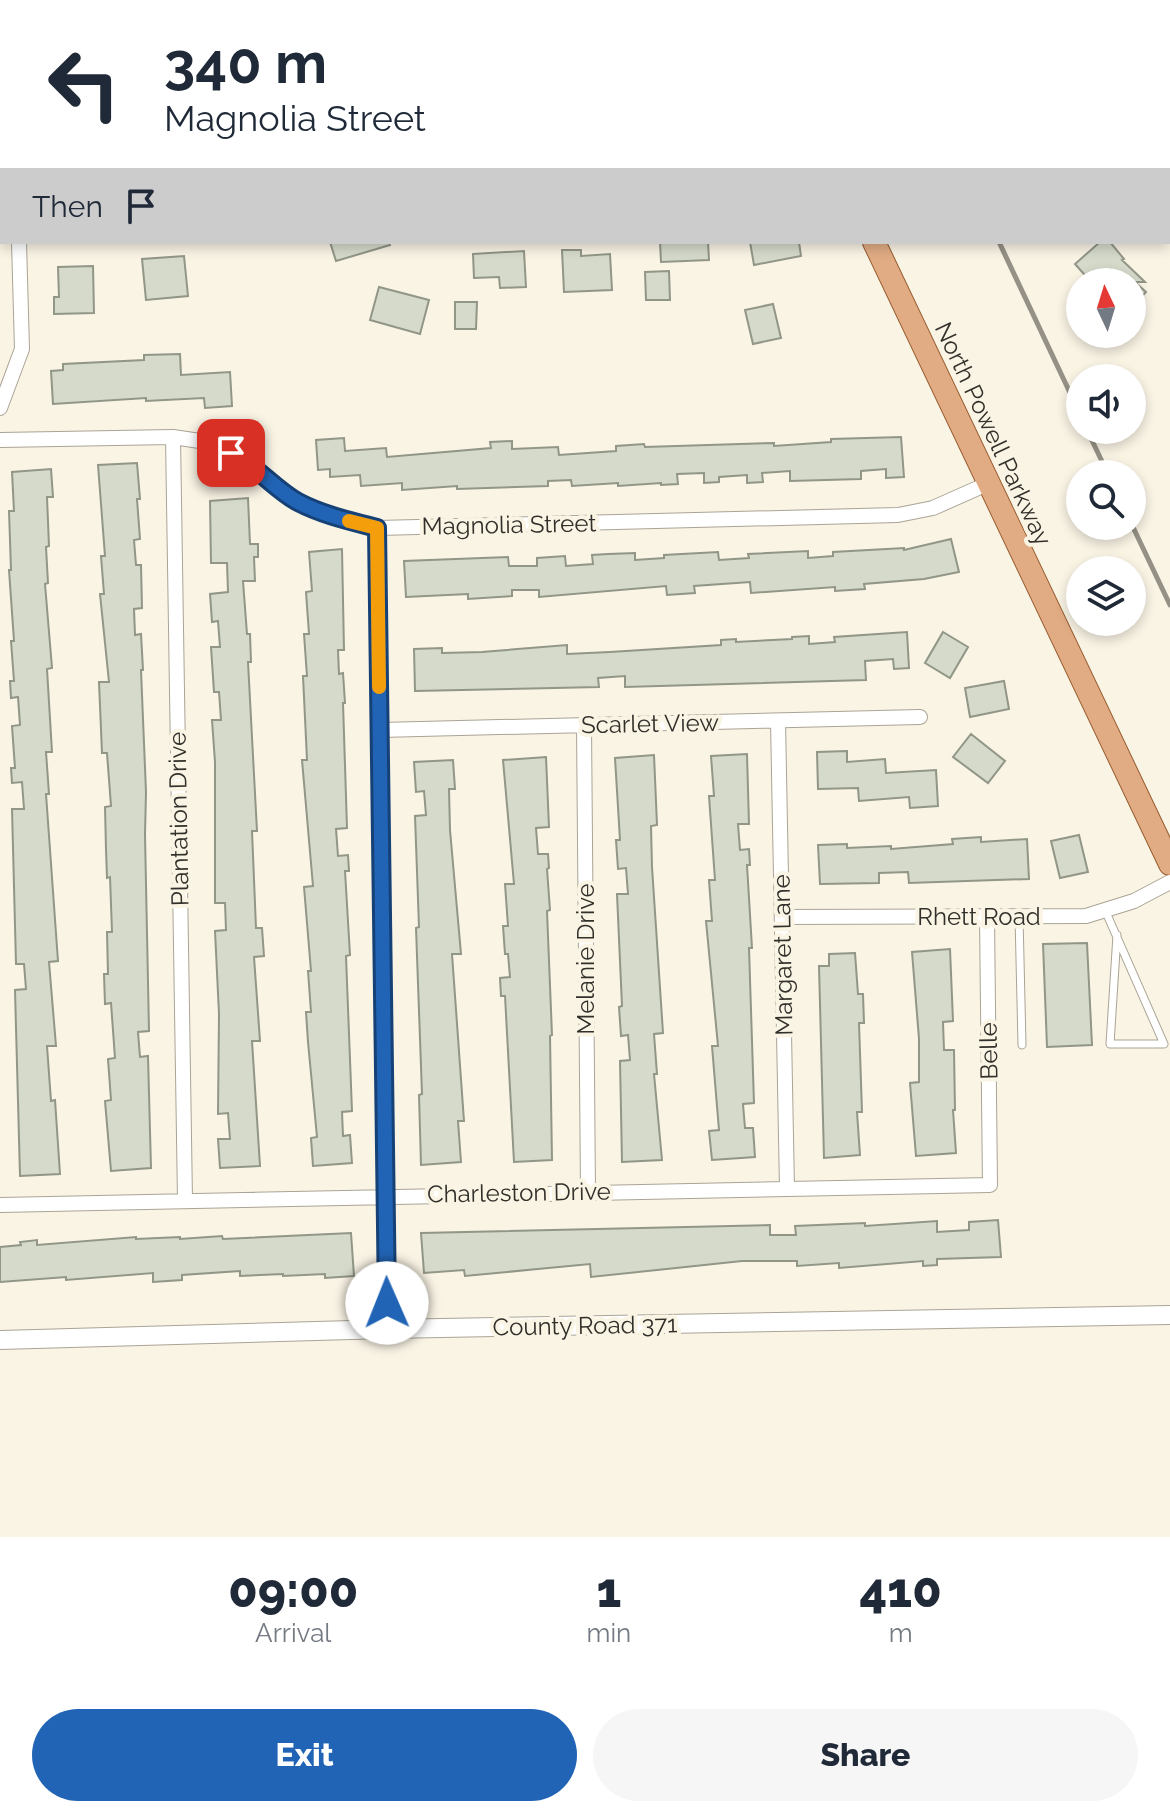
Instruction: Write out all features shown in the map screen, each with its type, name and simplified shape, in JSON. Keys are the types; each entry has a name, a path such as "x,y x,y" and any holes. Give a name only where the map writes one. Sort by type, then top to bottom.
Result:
{"main road":[{"name":"North Powell Parkway","path":"875,244 1170,864"}],"street":[{"path":"0,408 22,349 19,244"},
{"name":"Magnolia Street","path":"0,440 173,437 213,443 249,462 296,500 334,517 377,528 898,515 933,508 987,484"},
{"name":"Plantation Drive","path":"173,437 185,1200"},
{"path":"377,528 387,1329"},
{"name":"Scarlet View","path":"380,730 920,717"},
{"name":"Margaret Lane","path":"778,721 787,1189"},
{"name":"Melanie Drive","path":"584,725 588,1192"},
{"name":"Rhett Road","path":"782,917 1086,916 1134,901 1170,882"},
{"name":"Belle","path":"987,917 990,1185"},
{"name":"Charleston Drive","path":"0,1205 990,1185"},
{"name":"County Road 371","path":"0,1340 387,1329 1170,1315"}],"lane":[{"path":"1105,910 1117,935 1164,1044 1110,1044 1117,935"},
{"path":"1019,916 1022,1045"}],"building":[{"path":"331,244 390,245 336,261"},
{"path":"660,244 708,244 709,260 661,262"},
{"path":"750,244 799,244 801,256 754,265"},
{"path":"1098,244 1112,244 1130,268 1079,268 1075,264"},
{"path":"562,250 581,250 581,256 610,254 612,290 564,292"},
{"path":"524,251 526,287 500,288 499,277 474,278 473,254"},
{"path":"184,256 188,296 146,300 142,259"},
{"path":"93,266 94,313 54,314 54,297 59,297 58,267"},
{"path":"669,271 670,300 646,300 645,272"},
{"path":"379,287 429,300 420,334 370,320"},
{"path":"455,302 477,302 476,329 455,329"},
{"path":"773,304 781,338 753,344 745,310"},
{"path":"180,354 181,375 230,372 232,406 205,408 204,398 53,404 51,371 63,370 63,364 144,360 144,355"},
{"path":"901,437 904,477 886,478 886,469 861,471 861,479 790,481 790,471 762,473 763,482 747,483 747,475 719,477 719,482 704,483 704,473 677,474 678,484 661,485 618,486 618,483 572,486 571,480 548,481 548,486 457,489 457,486 402,490 402,483 361,486 360,475 330,477 330,469 318,470 316,440 344,438 345,451 386,448 387,457 491,448 490,442 512,441 512,449 558,447 559,455 616,451 616,446 644,444 645,447 774,443 774,446 831,442 831,439"},
{"path":"137,463 140,539 134,540 136,565 141,565 142,608 134,609 135,635 141,634 143,670 149,1031 138,1032 140,1057 148,1056 151,1168 111,1171 105,1101 111,1100 108,1059 115,1058 111,1003 105,1004 104,974 108,974 107,932 112,932 105,807 111,806 107,753 102,753 99,682 109,682 100,594 104,594 101,556 105,556 98,465"},
{"path":"51,469 53,497 47,497 49,546 46,547 48,583 45,584 52,668 47,669 52,752 46,752 49,794 46,794 58,961 49,962 56,1046 47,1046 51,1101 55,1100 60,1174 20,1176 15,990 26,989 24,964 16,964 12,809 24,809 22,782 12,783 11,768 15,768 12,726 20,725 18,697 11,698 10,681 14,681 11,641 14,641 9,511 14,511 12,472"},
{"path":"248,498 250,544 258,544 258,557 254,557 255,581 243,581 247,634 250,634 251,662 248,662 257,831 252,831 256,928 262,928 264,956 254,957 260,1041 252,1041 260,1166 220,1168 218,1139 230,1139 228,1113 218,1114 219,1014 215,931 226,930 225,903 215,903 212,720 221,720 219,692 214,692 211,647 220,647 218,621 212,622 210,594 228,592 227,563 211,563 210,501"},
{"path":"951,539 959,572 924,579 864,584 865,589 835,591 835,587 751,593 750,582 694,586 695,593 667,595 666,586 539,597 539,590 512,590 512,596 468,599 468,594 406,597 404,561 508,557 509,566 537,566 537,558 565,556 566,566 593,564 592,555 608,554 635,553 635,560 718,552 719,560 749,558 748,554 808,551 808,558 833,556 833,552 904,550"},
{"path":"342,549 344,650 338,650 345,703 347,828 336,829 338,856 348,855 349,871 345,871 350,955 346,956 352,1111 342,1112 343,1136 350,1135 352,1163 313,1166 311,1138 317,1137 306,1012 311,1012 308,971 311,971 304,887 313,886 302,760 307,760 304,634 309,634 306,592 312,591 309,552"},
{"path":"907,632 909,668 894,669 893,659 865,661 866,680 625,687 625,676 598,678 599,687 415,691 414,649 442,648 442,653 482,652 567,645 567,654 721,645 721,640 736,639 736,642 809,636 809,644 835,642 834,637"},
{"path":"943,632 968,647 950,678 925,663"},
{"path":"1004,681 1009,709 970,717 965,688"},
{"path":"971,734 1005,761 988,783 953,757"},
{"path":"847,751 847,762 885,759 886,773 936,770 938,806 910,808 909,797 859,801 858,788 818,789 817,752"},
{"path":"747,754 749,824 738,824 740,850 749,849 750,865 747,865 752,948 749,948 754,1103 743,1104 745,1128 753,1128 755,1157 712,1160 709,1131 719,1130 712,1046 718,1046 706,921 712,921 709,880 715,880 709,796 714,796 711,756"},
{"path":"654,755 657,825 651,826 652,867 663,1033 654,1034 657,1074 654,1074 662,1160 622,1162 620,1061 630,1060 628,1035 621,1036 617,894 628,894 626,868 618,869 616,840 620,840 615,758"},
{"path":"546,757 549,827 536,828 538,854 548,854 549,868 550,910 547,911 552,1035 552,1160 514,1162 505,996 501,996 500,978 510,977 503,926 508,926 505,884 514,884 503,760"},
{"path":"453,760 455,789 449,789 450,830 461,954 452,954 464,1121 458,1121 461,1162 421,1165 415,816 426,815 424,791 416,792 414,762"},
{"path":"1079,835 1088,872 1060,878 1051,841"},
{"path":"981,837 981,842 1027,839 1029,879 909,883 908,872 879,873 879,883 820,884 818,845 847,844 847,848 891,846 891,849 953,844 952,839"},
{"path":"1087,943 1092,1045 1047,1047 1043,944"},
{"path":"950,949 953,1021 943,1022 944,1050 954,1050 956,1153 916,1156 910,1083 919,1082 919,1039 912,952"},
{"path":"855,953 858,994 863,994 864,1023 859,1023 862,1112 857,1112 860,1155 824,1158 819,966 829,966 829,954"},
{"path":"998,1220 1001,1257 937,1259 937,1265 923,1266 923,1261 839,1268 839,1263 797,1266 797,1261 742,1261 591,1277 590,1264 465,1276 464,1270 424,1273 421,1233 770,1225 770,1235 796,1235 795,1226 865,1223 865,1226 937,1221 937,1232 969,1230 969,1222"},
{"path":"351,1233 354,1276 240,1276 240,1271 182,1275 182,1280 153,1282 153,1273 0,1282 0,1247 21,1245 20,1242 37,1240 37,1245 136,1237 180,1239 222,1236 223,1239"}],"railway":[{"path":"1000,244 1066,384"},
{"path":"1094,444 1101,460"},
{"path":"1139,540 1170,605"}],"slow traffic":[{"path":"349,521 377,528 379,687"}],"route":[{"path":"231,453 249,462 296,500 334,517 377,528 387,1303"}]}
